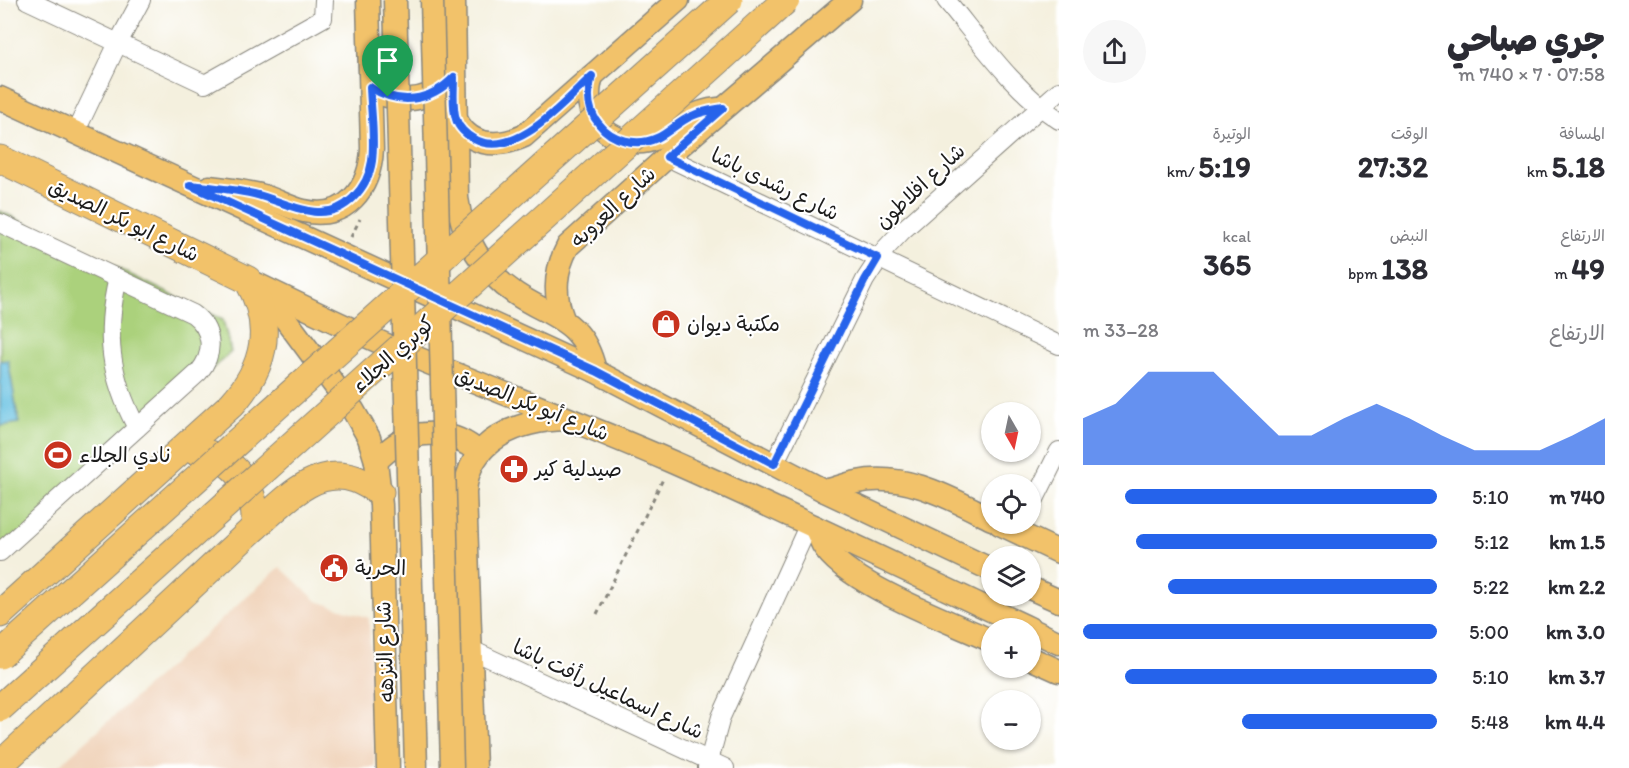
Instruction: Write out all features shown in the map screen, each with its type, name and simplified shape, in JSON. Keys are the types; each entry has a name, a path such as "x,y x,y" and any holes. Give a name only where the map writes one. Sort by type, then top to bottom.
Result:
{"highway":[{"name":"كوبري الجلاء","path":"0,655 729,0"},
{"name":"كوبري الجلاء","path":"0,708 786,0"},
{"name":"شارع ابو بكر الصديق","path":"0,159 254,283"},
{"path":"0,614 239,396 256,369 263,349 264,329 254,283"},
{"path":"182,450 194,450 218,457 237,471 251,491 256,515 255,527"},
{"path":"0,765 255,527 299,489 317,479 337,476 357,480 380,492"}],"main road":[{"path":"190,185 251,193 312,213 334,211 359,192 369,173 372,149 368,0"},
{"path":"395,0 416,768"},
{"path":"432,0 452,768"},
{"path":"454,0 457,198 460,218 472,245 489,270 519,296 563,319 576,331 586,346 596,371"},
{"path":"455,117 463,130 476,140 491,144 506,143 531,131 678,0"},
{"name":"شارع العروبه","path":"563,319 557,298 557,276 568,246 723,108 850,0"},
{"path":"592,76 588,96 593,116 607,132 626,141 636,142 656,138 691,116 723,108"},
{"path":"370,87 379,93 398,99 419,99 438,91 454,77"},
{"path":"0,98 596,371 825,490 981,565"},
{"name":"شارع أبو بكر الصديق","path":"254,283 397,349 571,419 812,526"},
{"name":"شارع النزهه","path":"254,283 353,410 369,438 376,461 380,492 388,768"},
{"path":"475,768 465,493 468,472 478,452 493,440 524,426 571,419"},
{"path":"376,461 396,444 407,439 432,434 457,438 468,443 478,452"},
{"path":"825,490 859,481 882,480 905,483 939,492 981,513"},
{"path":"812,526 1007,618"},
{"path":"812,526 828,552 862,580 981,636"},
{"path":"1027,534 1059,552"},
{"path":"1041,593 1059,601"},
{"path":"1041,634 1059,643"},
{"path":"1041,663 1059,671"}],"street":[{"path":"27,0 205,84 324,18 324,0"},
{"path":"75,133 141,0"},
{"path":"945,0 1022,90 1059,120"},
{"name":"شارع افلاطون","path":"774,464 878,258 903,230 1059,91"},
{"name":"شارع رشدى باشا","path":"667,157 1059,345"},
{"path":"0,223 193,314 208,329 210,353 204,367 0,552"},
{"path":"118,278 112,304 111,355 124,405 137,428"},
{"path":"1041,487 1059,451"},
{"path":"707,764 721,717 812,526"},
{"name":"شارع اسماعيل رأفت باشا","path":"472,650 707,764 725,768"}],"path":[{"path":"597,614 671,462"}],"shaded area":[{"path":"280,567 317,601 369,618 375,768 56,768"}],"green space":[{"name":"نادي الجلاء","path":"0,211 223,320 231,352 0,558"}],"water":[{"path":"8,360 19,423 0,426 0,361"}],"place":[{"name":"مكتبة ديوان","path":"666,324"},
{"name":"نادي الجلاء","path":"58,455"},
{"name":"صيدلية كير","path":"514,469"},
{"name":"الحرية","path":"334,568"}],"route":[{"path":"592,76 588,96 593,116 607,132 615,138 626,141 646,141 656,138 691,116 723,108 667,157 878,258 774,464 596,371 190,185 251,193 312,213 334,211 352,200 365,183 369,173 372,162 370,87 388,97 419,99 438,91 454,77 455,117 458,124 469,136 491,144 506,143 524,136 592,76"}]}
